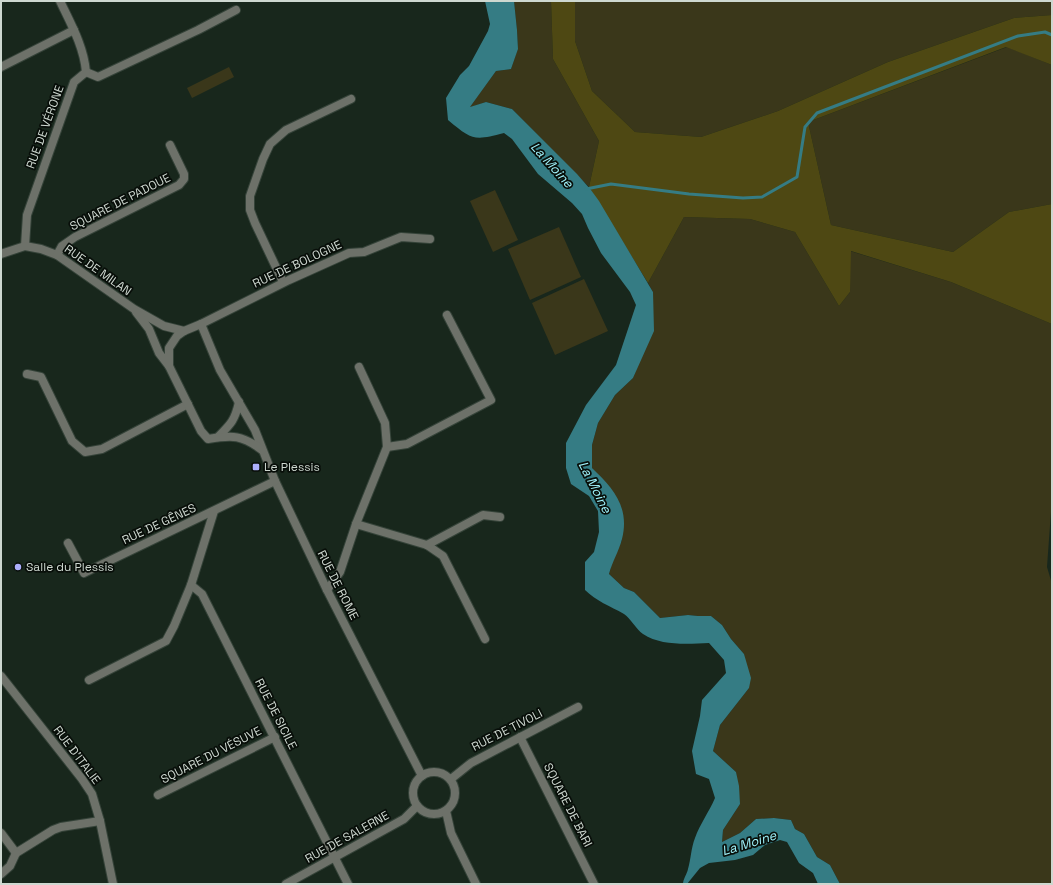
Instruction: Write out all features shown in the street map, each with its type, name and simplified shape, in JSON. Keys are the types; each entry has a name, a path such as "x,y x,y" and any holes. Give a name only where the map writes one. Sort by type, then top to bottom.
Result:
{"street":[{"path":"60,1 74,30 85,60 86,72 98,77 198,30 236,10"},
{"path":"1,68 74,30"},
{"name":"RUE DE VÉRONE","path":"25,246 27,216 74,82 86,72"},
{"path":"283,282 254,223 250,210 250,196 263,159 270,144 286,130 351,99"},
{"name":"SQUARE DE PADOUE","path":"57,255 62,246 75,237 179,185 184,179 184,174 170,145"},
{"name":"RUE DE BOLOGNE","path":"184,331 201,324 283,282 349,253 364,252 401,236 430,239"},
{"path":"1,254 25,246"},
{"name":"RUE DE MILAN","path":"25,246 41,249 57,255 134,309 164,326 184,331"},
{"name":"RUE DE MILAN","path":"134,309 149,329 160,353 169,366 200,431 208,439 218,437"},
{"path":"387,447 407,444 491,400 447,315"},
{"name":"RUE DE ROME","path":"201,324 220,370 254,430 275,481 327,590 422,776"},
{"path":"169,366 169,348 184,331"},
{"path":"327,590 340,572 356,524 387,447 385,423 360,367"},
{"path":"28,374 41,378 72,441 85,452 102,449 188,404"},
{"path":"218,437 232,423 236,415 239,402"},
{"path":"218,437 238,436 247,439 262,450"},
{"name":"RUE DE GÊNES","path":"68,543 84,573 275,481"},
{"path":"89,680 166,641 192,585 214,511"},
{"path":"427,545 483,515 500,516"},
{"path":"356,524 427,545 443,556 485,639"},
{"name":"RUE DE SICILE","path":"192,585 202,594 348,884"},
{"name":"RUE D’ITALIE","path":"1,676 82,779 92,794 100,821 114,884"},
{"name":"RUE DE TIVOLI","path":"451,779 471,763 578,707"},
{"name":"SQUARE DU VÉSUVE","path":"158,795 275,737"},
{"name":"SQUARE DE BARI","path":"520,737 594,884"},
{"path":"440,772 451,779 456,792 455,800 446,811 440,814 428,813 417,806 413,793 417,781 422,776 427,773 440,772"},
{"name":"RUE DE SALERNE","path":"286,884 404,819 417,806"},
{"path":"446,811 451,833 476,884"},
{"path":"1,874 10,866 16,853 53,830 61,827 100,821"},
{"path":"1,833 16,853"}],"shaded area":[{"path":"514,1 551,1 553,59 599,141 589,187 512,109 486,102 469,108 496,71 511,69 518,48"},
{"path":"551,1 575,1 575,41 592,91 635,132 701,137 778,111 888,62 1014,18 1052,15 1052,65 1006,47 808,122 831,225 953,252 1009,212 1052,204 1052,324 951,282 851,251 850,292 839,306 795,232 750,219 684,217 648,283 589,187 599,141 553,59"},
{"path":"575,1 1052,1 1052,15 1014,18 888,62 778,111 701,137 635,132 592,91 575,41"},
{"path":"1007,47 1052,65 1052,204 1009,212 953,252 831,225 808,122"},
{"path":"229,67 234,77 192,98 187,88"},
{"path":"495,190 518,240 493,252 470,201"},
{"path":"684,217 750,219 795,232 839,306 850,292 850,251 951,282 1052,324 1052,498 1047,567 1052,584 1052,884 840,884 830,865 817,857 804,834 795,829 791,820 774,818 756,819 740,833 722,842 723,830 740,804 736,772 713,751 720,725 749,688 744,654 731,639 722,625 711,616 688,615 660,618 634,592 624,588 609,574 622,540 592,468 592,445 598,423 615,395 633,378 637,368 653,292 648,283"},
{"path":"559,227 581,277 530,300 508,249"},
{"path":"584,279 608,331 555,355 532,303"}],"water":[{"name":"La Moine","path":"485,1 514,1 518,49 511,69 496,71 470,107 486,102 512,109 577,174 599,201 653,292 654,331 633,378 615,395 598,423 592,445 592,468 613,491 622,508 624,517 622,539 609,574 624,588 634,592 660,618 688,615 711,616 722,625 731,639 744,654 751,678 749,688 720,725 713,751 736,772 739,786 740,804 723,830 722,842 740,833 756,819 774,818 791,820 795,829 804,834 817,857 830,865 840,884 818,884 813,873 799,863 787,842 780,840 765,845 753,855 735,860 709,863 700,868 687,884 683,884 695,838 715,798 709,779 696,774 692,751 702,700 726,673 724,660 709,643 674,643 658,641 650,638 640,632 624,614 598,600 585,590 585,562 594,552 599,532 598,511 589,496 571,484 566,468 566,443 586,405 616,365 636,305 630,292 601,253 582,214 572,203 538,174 512,139 504,133 479,138 474,137 463,132 448,120 446,98 460,75 469,66 488,31 490,24"}],"waterway":[{"path":"586,189 611,184 689,194 743,198 762,197 797,177 805,127 817,113 1018,36 1045,32 1052,35"}],"place":[{"name":"Le Plessis","path":"256,467"},
{"name":"Salle du Plessis","path":"18,567"}]}
